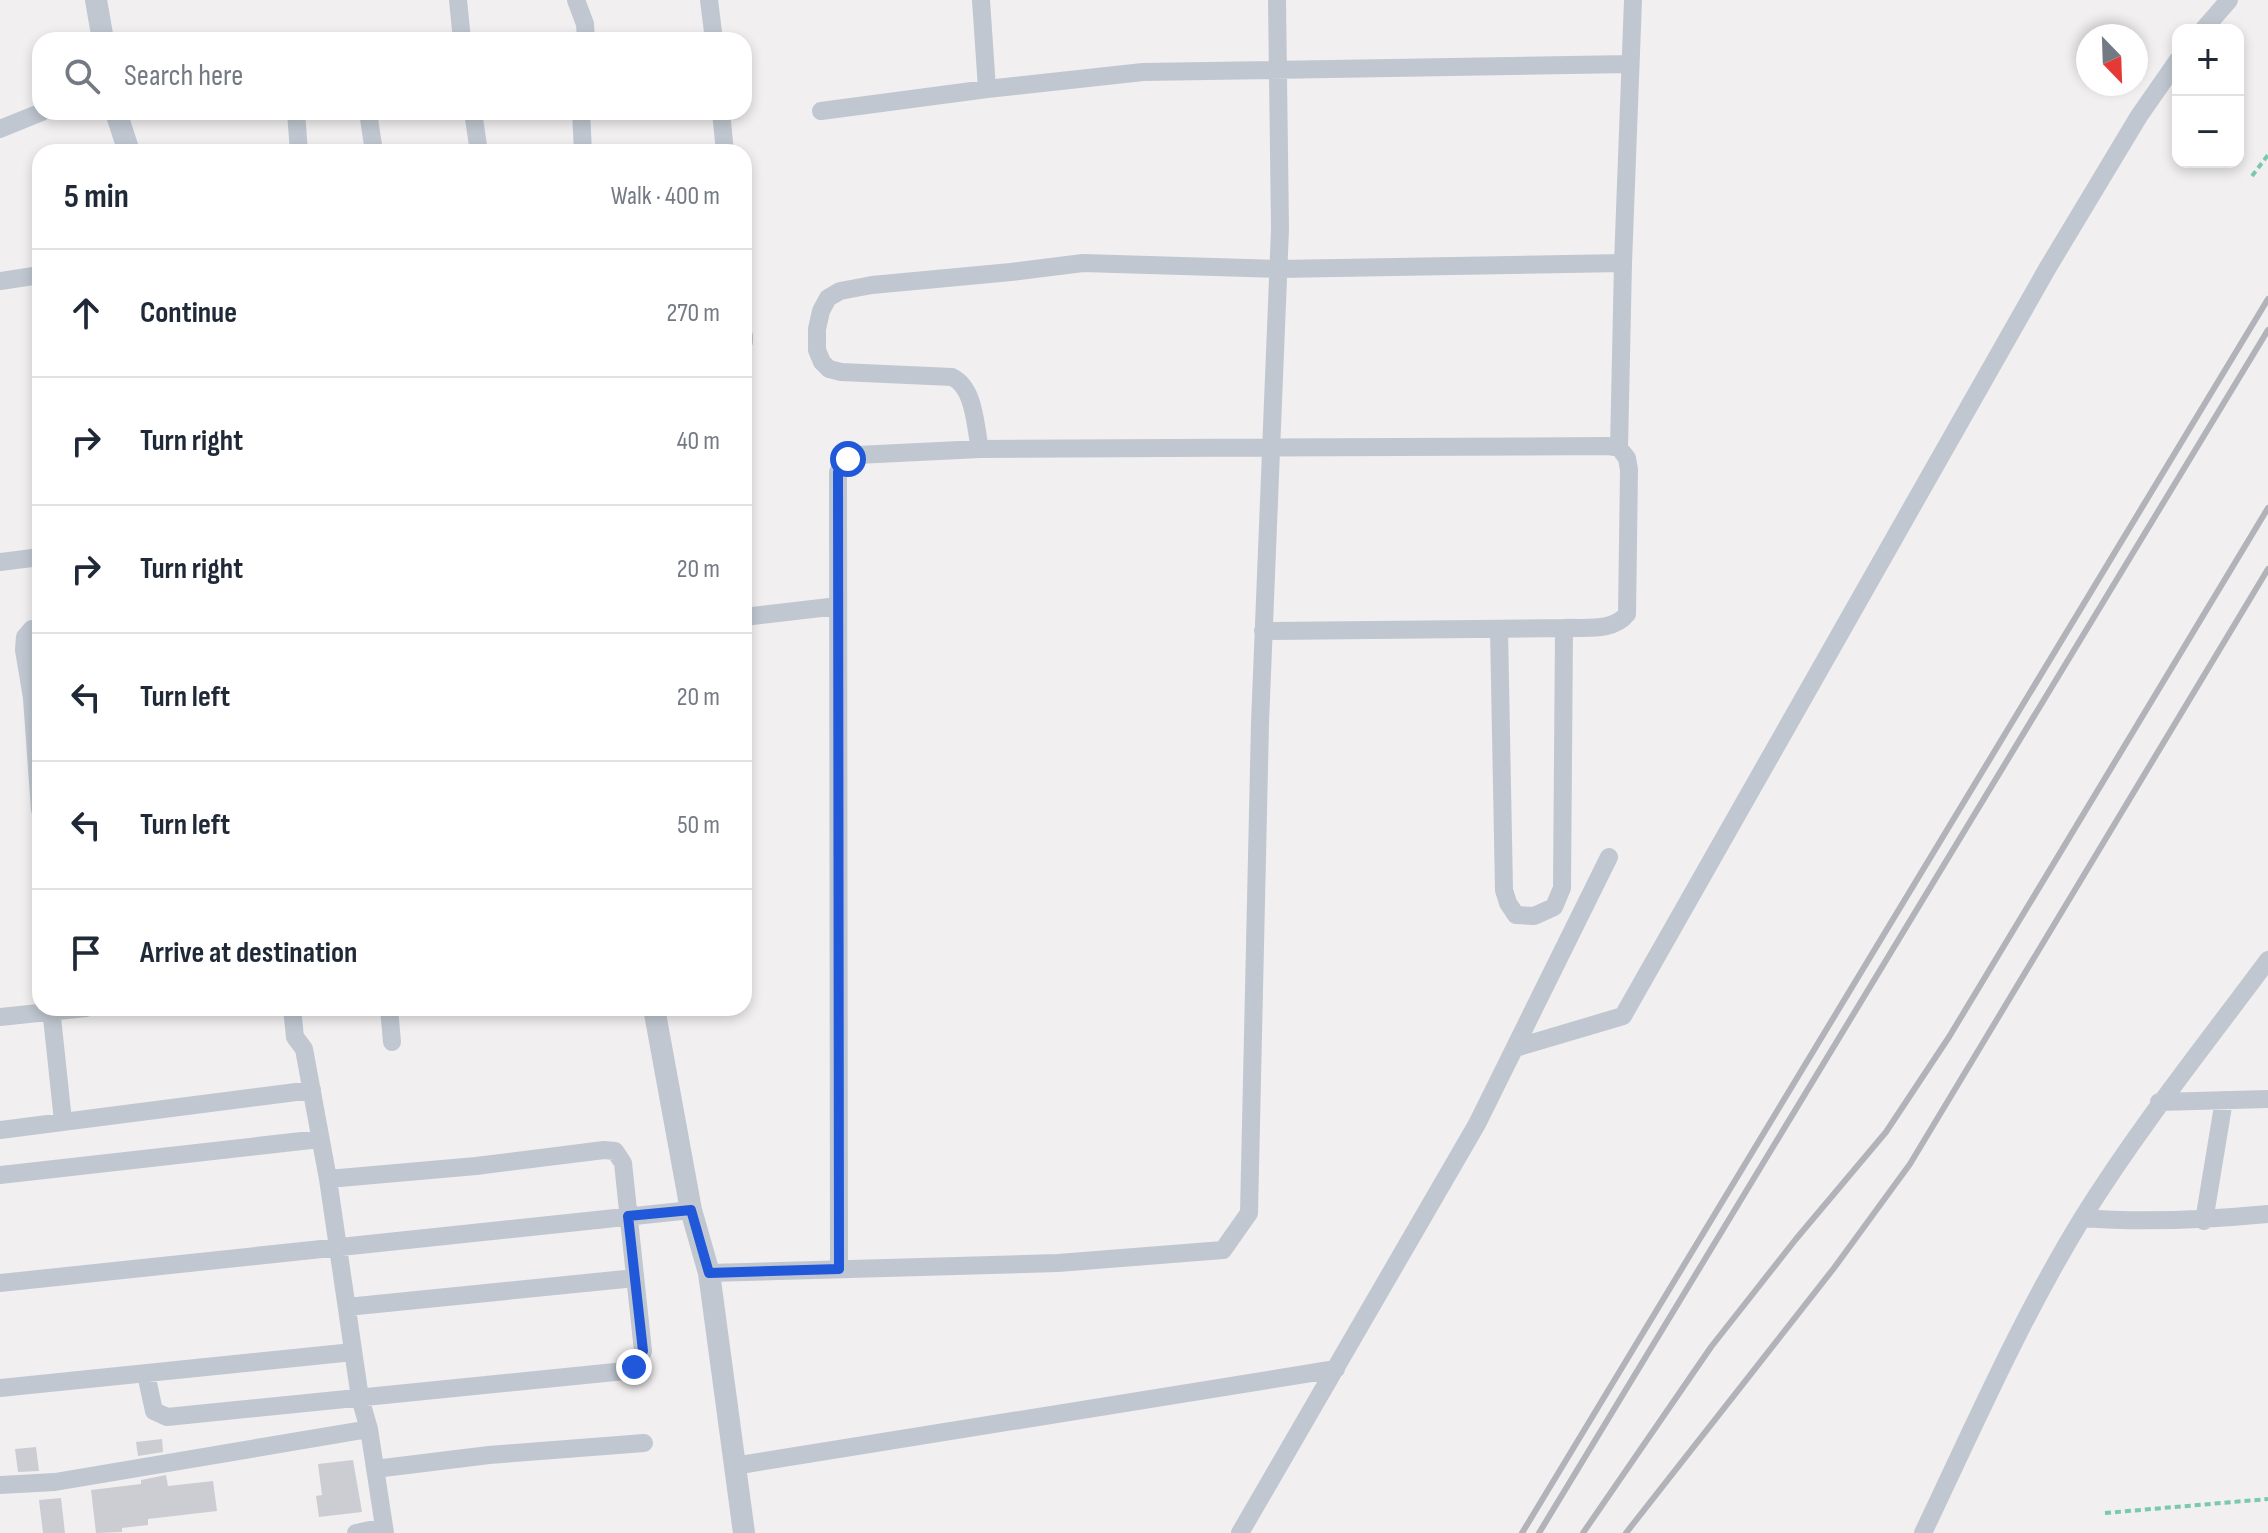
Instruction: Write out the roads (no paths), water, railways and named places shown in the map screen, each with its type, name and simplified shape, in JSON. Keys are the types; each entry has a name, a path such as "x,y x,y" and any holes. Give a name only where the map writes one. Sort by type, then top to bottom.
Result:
{"street":[{"path":"96,0 102,32"},
{"path":"458,0 461,32"},
{"path":"576,0 586,32"},
{"path":"709,0 713,32"},
{"path":"981,0 987,89"},
{"path":"709,1273 1058,1263 1223,1250 1249,1213 1263,631 1280,229 1277,0"},
{"path":"1263,631 1564,628 1620,623 1627,614 1629,470 1627,458 1619,448 1633,0"},
{"path":"2208,24 2229,0"},
{"path":"821,111 1143,72 1630,64"},
{"path":"1515,1048 1623,1016 2047,269 2139,116 2172,69"},
{"path":"0,129 32,116"},
{"path":"119,120 126,144"},
{"path":"297,120 298,144"},
{"path":"369,120 373,144"},
{"path":"474,120 478,144"},
{"path":"581,120 583,144"},
{"path":"722,120 724,144"},
{"path":"980,449 967,390 959,380 829,369 817,350 817,329 828,298 840,291 872,285 1083,263 1278,269 1623,263"},
{"path":"0,281 32,276"},
{"path":"839,1269 838,472 848,459 857,455 980,449 1619,448"},
{"path":"0,562 32,558"},
{"path":"752,616 838,606"},
{"path":"1499,629 1504,890 1516,915 1534,916 1554,907 1562,888 1564,628"},
{"path":"32,629 25,637 24,650 32,698"},
{"path":"1240,1533 1477,1124 1609,857"},
{"path":"1923,1533 2020,1329 2083,1218 2159,1102 2268,961"},
{"path":"0,1017 32,1013"},
{"path":"52,1016 63,1121"},
{"path":"293,1016 295,1037 304,1049 328,1179 360,1398 369,1429 384,1530 356,1533"},
{"path":"390,1016 392,1042"},
{"path":"655,1016 691,1210 709,1273 744,1533"},
{"path":"0,1130 312,1090"},
{"path":"2159,1102 2268,1099"},
{"path":"2204,1221 2224,1100"},
{"path":"0,1175 320,1139"},
{"path":"146,1374 154,1411 167,1417 625,1371 634,1367 643,1351 623,1163 615,1151 328,1179"},
{"path":"0,1283 691,1210"},
{"path":"2083,1218 2142,1223 2204,1221 2268,1214"},
{"path":"347,1307 635,1278"},
{"path":"0,1388 353,1352"},
{"path":"734,1466 1336,1369"},
{"path":"0,1485 55,1482 369,1429"},
{"path":"375,1469 489,1455 644,1443"}],"railway":[{"path":"1522,1533 2268,299"},
{"path":"1539,1533 2268,330"},
{"path":"1583,1533 1711,1347 1886,1132 1949,1037 2268,508"},
{"path":"1626,1533 1834,1268 1910,1164 2268,569"}]}
